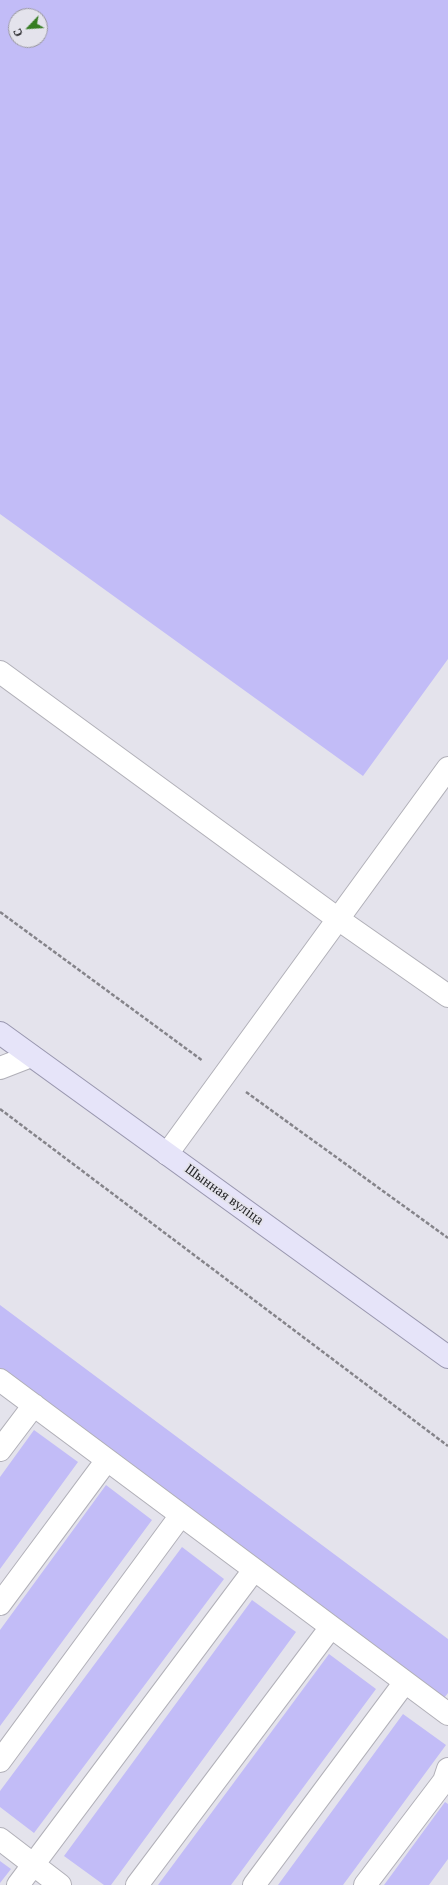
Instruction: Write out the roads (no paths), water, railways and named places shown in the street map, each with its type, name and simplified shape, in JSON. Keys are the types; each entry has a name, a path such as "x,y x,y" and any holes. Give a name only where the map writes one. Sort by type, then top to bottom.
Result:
{"main road":[{"name":"Шынная вуліца","path":"0,1033 448,1358"}],"lane":[{"path":"0,672 338,919 448,996"},
{"path":"168,1154 448,768"},
{"path":"0,1068 31,1056"},
{"path":"0,1380 448,1714"},
{"path":"0,1450 34,1405"},
{"path":"0,1604 107,1460"},
{"path":"0,1761 181,1515"},
{"path":"18,1885 254,1570"},
{"path":"137,1885 331,1627"},
{"path":"254,1885 405,1682"},
{"path":"365,1885 444,1781 448,1769"},
{"path":"0,1839 60,1885"}]}
